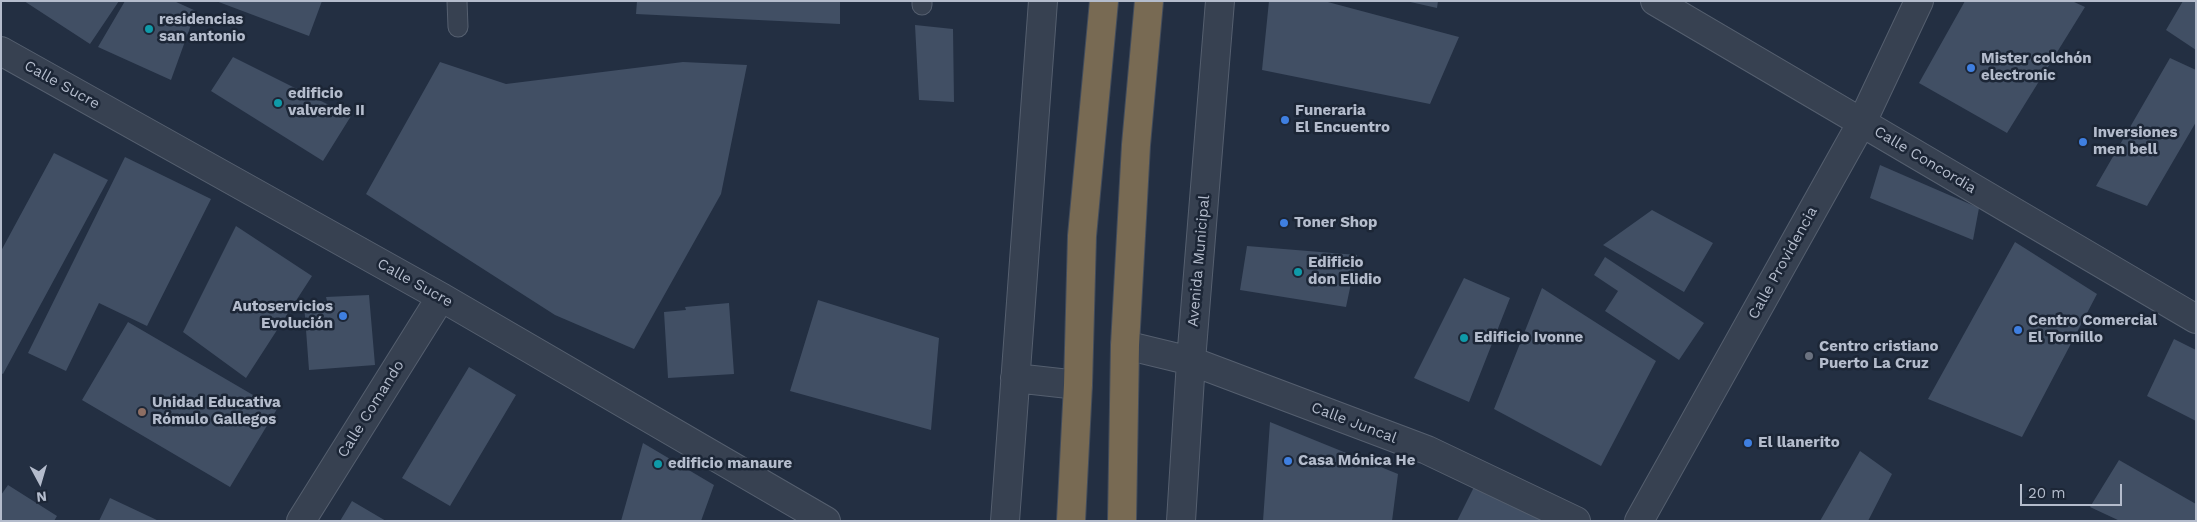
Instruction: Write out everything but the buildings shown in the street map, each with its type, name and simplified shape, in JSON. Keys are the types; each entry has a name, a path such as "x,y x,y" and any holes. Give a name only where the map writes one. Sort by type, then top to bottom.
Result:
{"highway":[{"path":"1070,521 1078,385 1082,236 1104,1"},
{"path":"1122,521 1125,345 1136,145 1149,1"}],"street":[{"path":"1005,521 1043,1"},
{"name":"Avenida Municipal","path":"1181,521 1191,361 1220,1"},
{"name":"Calle Concordia","path":"1655,1 2196,319"},
{"name":"Calle Providencia","path":"1639,521 1862,122 1919,1"},
{"name":"Calle Sucre","path":"1,51 441,297 826,521"},
{"name":"Calle Comando","path":"301,521 441,297"},
{"name":"Calle Juncal","path":"1125,345 1191,361 1427,450 1576,521"},
{"path":"1015,378 1078,385"}],"lane":[{"path":"457,1 458,27"}],"place":[{"name":"residencias san antonio","path":"149,29"},
{"name":"Mister colchón electronic","path":"1971,68"},
{"name":"edificio valverde II","path":"278,103"},
{"name":"Funeraria El Encuentro","path":"1285,120"},
{"name":"Inversiones men bell","path":"2083,142"},
{"name":"Toner Shop","path":"1284,223"},
{"name":"Edificio don Elidio","path":"1298,272"},
{"name":"Autoservicios Evolución","path":"343,316"},
{"name":"Centro Comercial El Tornillo","path":"2018,330"},
{"name":"Edificio Ivonne","path":"1464,338"},
{"name":"Centro cristiano Puerto La Cruz","path":"1809,356"},
{"name":"Unidad Educativa Rómulo Gallegos","path":"142,412"},
{"name":"El llanerito","path":"1748,443"},
{"name":"Casa Mónica He","path":"1288,461"},
{"name":"edificio manaure","path":"658,464"}]}
